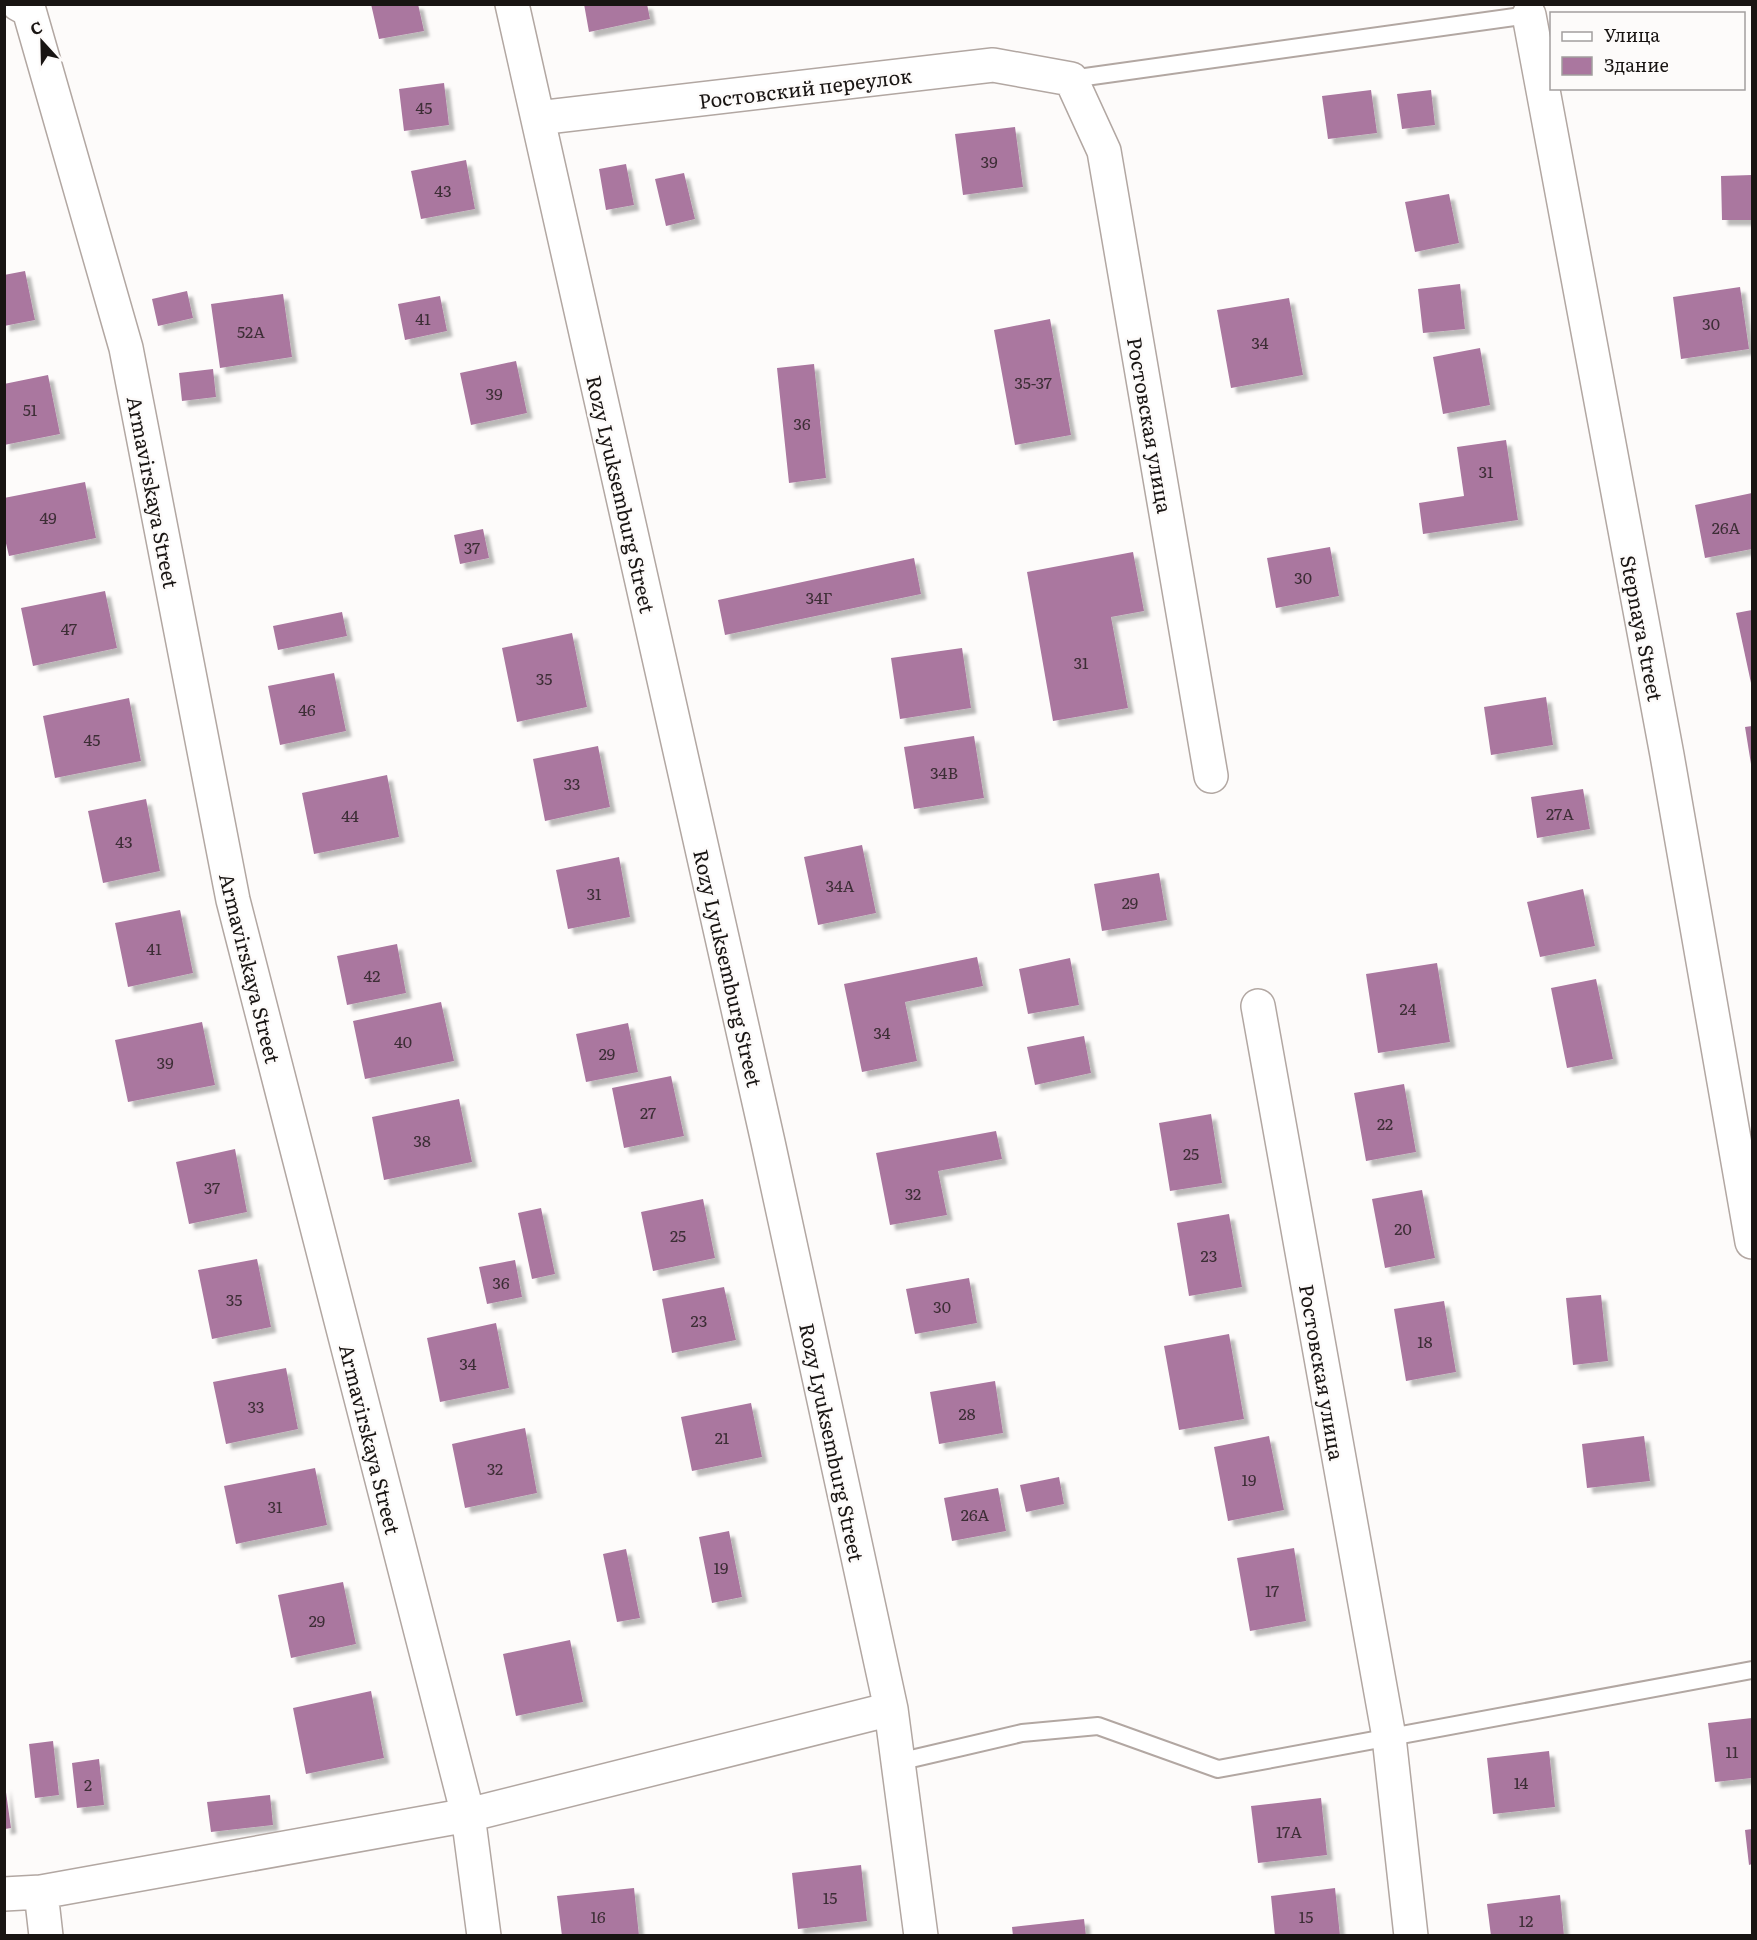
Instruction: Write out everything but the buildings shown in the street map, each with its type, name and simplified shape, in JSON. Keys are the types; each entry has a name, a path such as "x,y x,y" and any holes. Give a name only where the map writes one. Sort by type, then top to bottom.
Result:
{"street":[{"name":"Armavirskaya Street","path":"18,4 29,10 126,348 233,900 468,1815 484,1935"},
{"name":"Rozy Lyuksemburg Street","path":"512,4 763,1119 891,1709 921,1935"},
{"name":"Stepnaya Street","path":"1529,15 1665,743 1752,1242"},
{"name":"Ростовский переулок","path":"538,118 993,65 1071,80"},
{"name":"Ростовская улица","path":"1071,80 1104,152 1211,776"},
{"name":"Ростовская улица","path":"1258,1006 1389,1737 1411,1935"},
{"path":"4,1894 41,1892 468,1815 891,1709"},
{"path":"41,1892 46,1935"}],"lane":[{"path":"1071,80 1529,15"},
{"path":"898,1762 1022,1733 1098,1726 1218,1769 1752,1670"}]}
